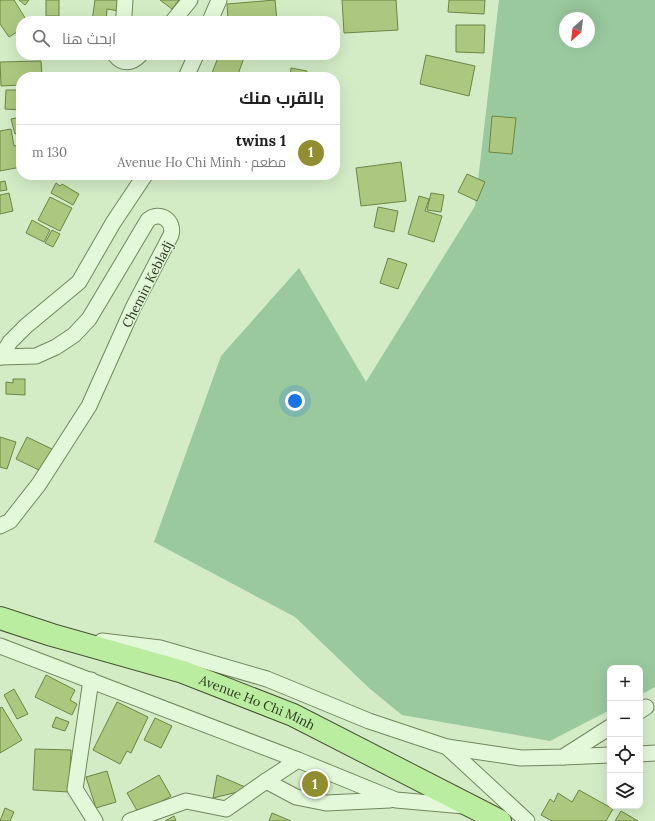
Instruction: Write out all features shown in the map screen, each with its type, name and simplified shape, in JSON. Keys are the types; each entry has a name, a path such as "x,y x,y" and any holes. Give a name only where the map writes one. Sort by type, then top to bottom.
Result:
{"main road":[{"name":"Avenue Ho Chi Minh","path":"0,618 52,635 183,672 293,715 500,821"}],"street":[{"path":"124,16 125,0"},
{"path":"177,16 190,0"},
{"path":"212,16 219,0"},
{"path":"120,60 127,62 134,60"},
{"path":"188,72 194,60"},
{"path":"0,357 10,342 26,326 79,282 113,223 142,180"},
{"name":"Chemin Kebladj","path":"0,357 36,356 56,348 74,335 89,319 148,220 153,216 160,216 168,220 172,226 171,235 133,308 88,406 39,484 10,521 0,526"},
{"path":"52,635 160,648 267,680 369,721 447,747 521,758 607,755"},
{"path":"2,650 91,680 298,760 396,800"},
{"path":"91,680 76,789 94,821"},
{"path":"562,757 607,729"},
{"path":"447,747 527,821"},
{"path":"643,754 655,753"},
{"path":"130,821 186,801 226,809 298,760"},
{"path":"266,782 296,797 326,803 396,800 474,808"}],"green space":[{"path":"499,0 655,0 655,687 643,693 643,665 607,665 607,712 550,741 402,715 369,688 295,617 154,542 221,356 299,268 366,382 475,206"}],"building":[{"path":"14,0 24,16 16,16 16,33 9,37 0,24 0,1"},
{"path":"19,0 29,0 25,5"},
{"path":"46,0 59,0 59,16 46,16"},
{"path":"95,0 121,0 119,11 107,9 106,16 93,16"},
{"path":"160,0 179,0 172,9"},
{"path":"275,0 277,16 228,16 227,4"},
{"path":"342,0 396,0 398,30 344,33"},
{"path":"449,0 485,0 484,14 448,12"},
{"path":"456,25 485,25 484,53 456,52"},
{"path":"426,55 475,66 469,96 420,84"},
{"path":"217,60 243,60 239,72 212,72"},
{"path":"41,61 42,72 16,72 16,85 1,86 0,62"},
{"path":"291,68 307,71 307,72 291,72"},
{"path":"6,90 16,90 16,110 5,109"},
{"path":"492,116 516,118 512,154 489,152"},
{"path":"16,118 16,134 15,134 11,119"},
{"path":"11,129 14,146 16,146 16,168 0,171 0,131"},
{"path":"401,162 406,201 361,206 356,168"},
{"path":"467,174 485,182 477,201 458,192"},
{"path":"5,181 7,190 0,191 0,182"},
{"path":"56,183 60,186 62,184 79,194 73,205 51,193"},
{"path":"9,193 13,211 0,214 0,195"},
{"path":"431,193 444,195 441,212 427,210"},
{"path":"419,196 429,199 425,211 442,216 434,242 408,234"},
{"path":"50,197 72,208 60,231 38,220"},
{"path":"378,207 398,211 394,232 374,227"},
{"path":"32,220 50,230 44,242 26,233"},
{"path":"52,230 60,234 53,247 45,243"},
{"path":"388,258 407,264 398,289 380,283"},
{"path":"13,379 25,379 25,395 6,394 6,382 13,383"},
{"path":"0,437 16,442 7,469 0,467"},
{"path":"27,437 56,451 45,473 16,459"},
{"path":"46,675 75,690 70,700 77,704 72,715 35,697"},
{"path":"14,689 28,714 17,719 4,695"},
{"path":"117,702 148,717 131,753 127,751 120,764 93,750"},
{"path":"2,707 22,740 0,753 0,708"},
{"path":"56,717 69,722 65,731 52,727"},
{"path":"155,718 172,726 161,748 144,740"},
{"path":"35,749 71,750 69,792 33,790"},
{"path":"107,771 116,802 96,808 86,777"},
{"path":"159,775 171,796 139,814 127,793"},
{"path":"217,775 250,789 213,798"},
{"path":"579,790 607,806 607,809 613,809 606,821 552,821 541,815 550,799 554,802 558,793 572,802"},
{"path":"5,808 14,812 10,821 0,821"},
{"path":"621,811 638,821 615,821"},
{"path":"272,813 291,821 269,821"},
{"path":"174,816 176,821 165,821"}],"place":[{"name":"twins 1","path":"315,784"}]}
